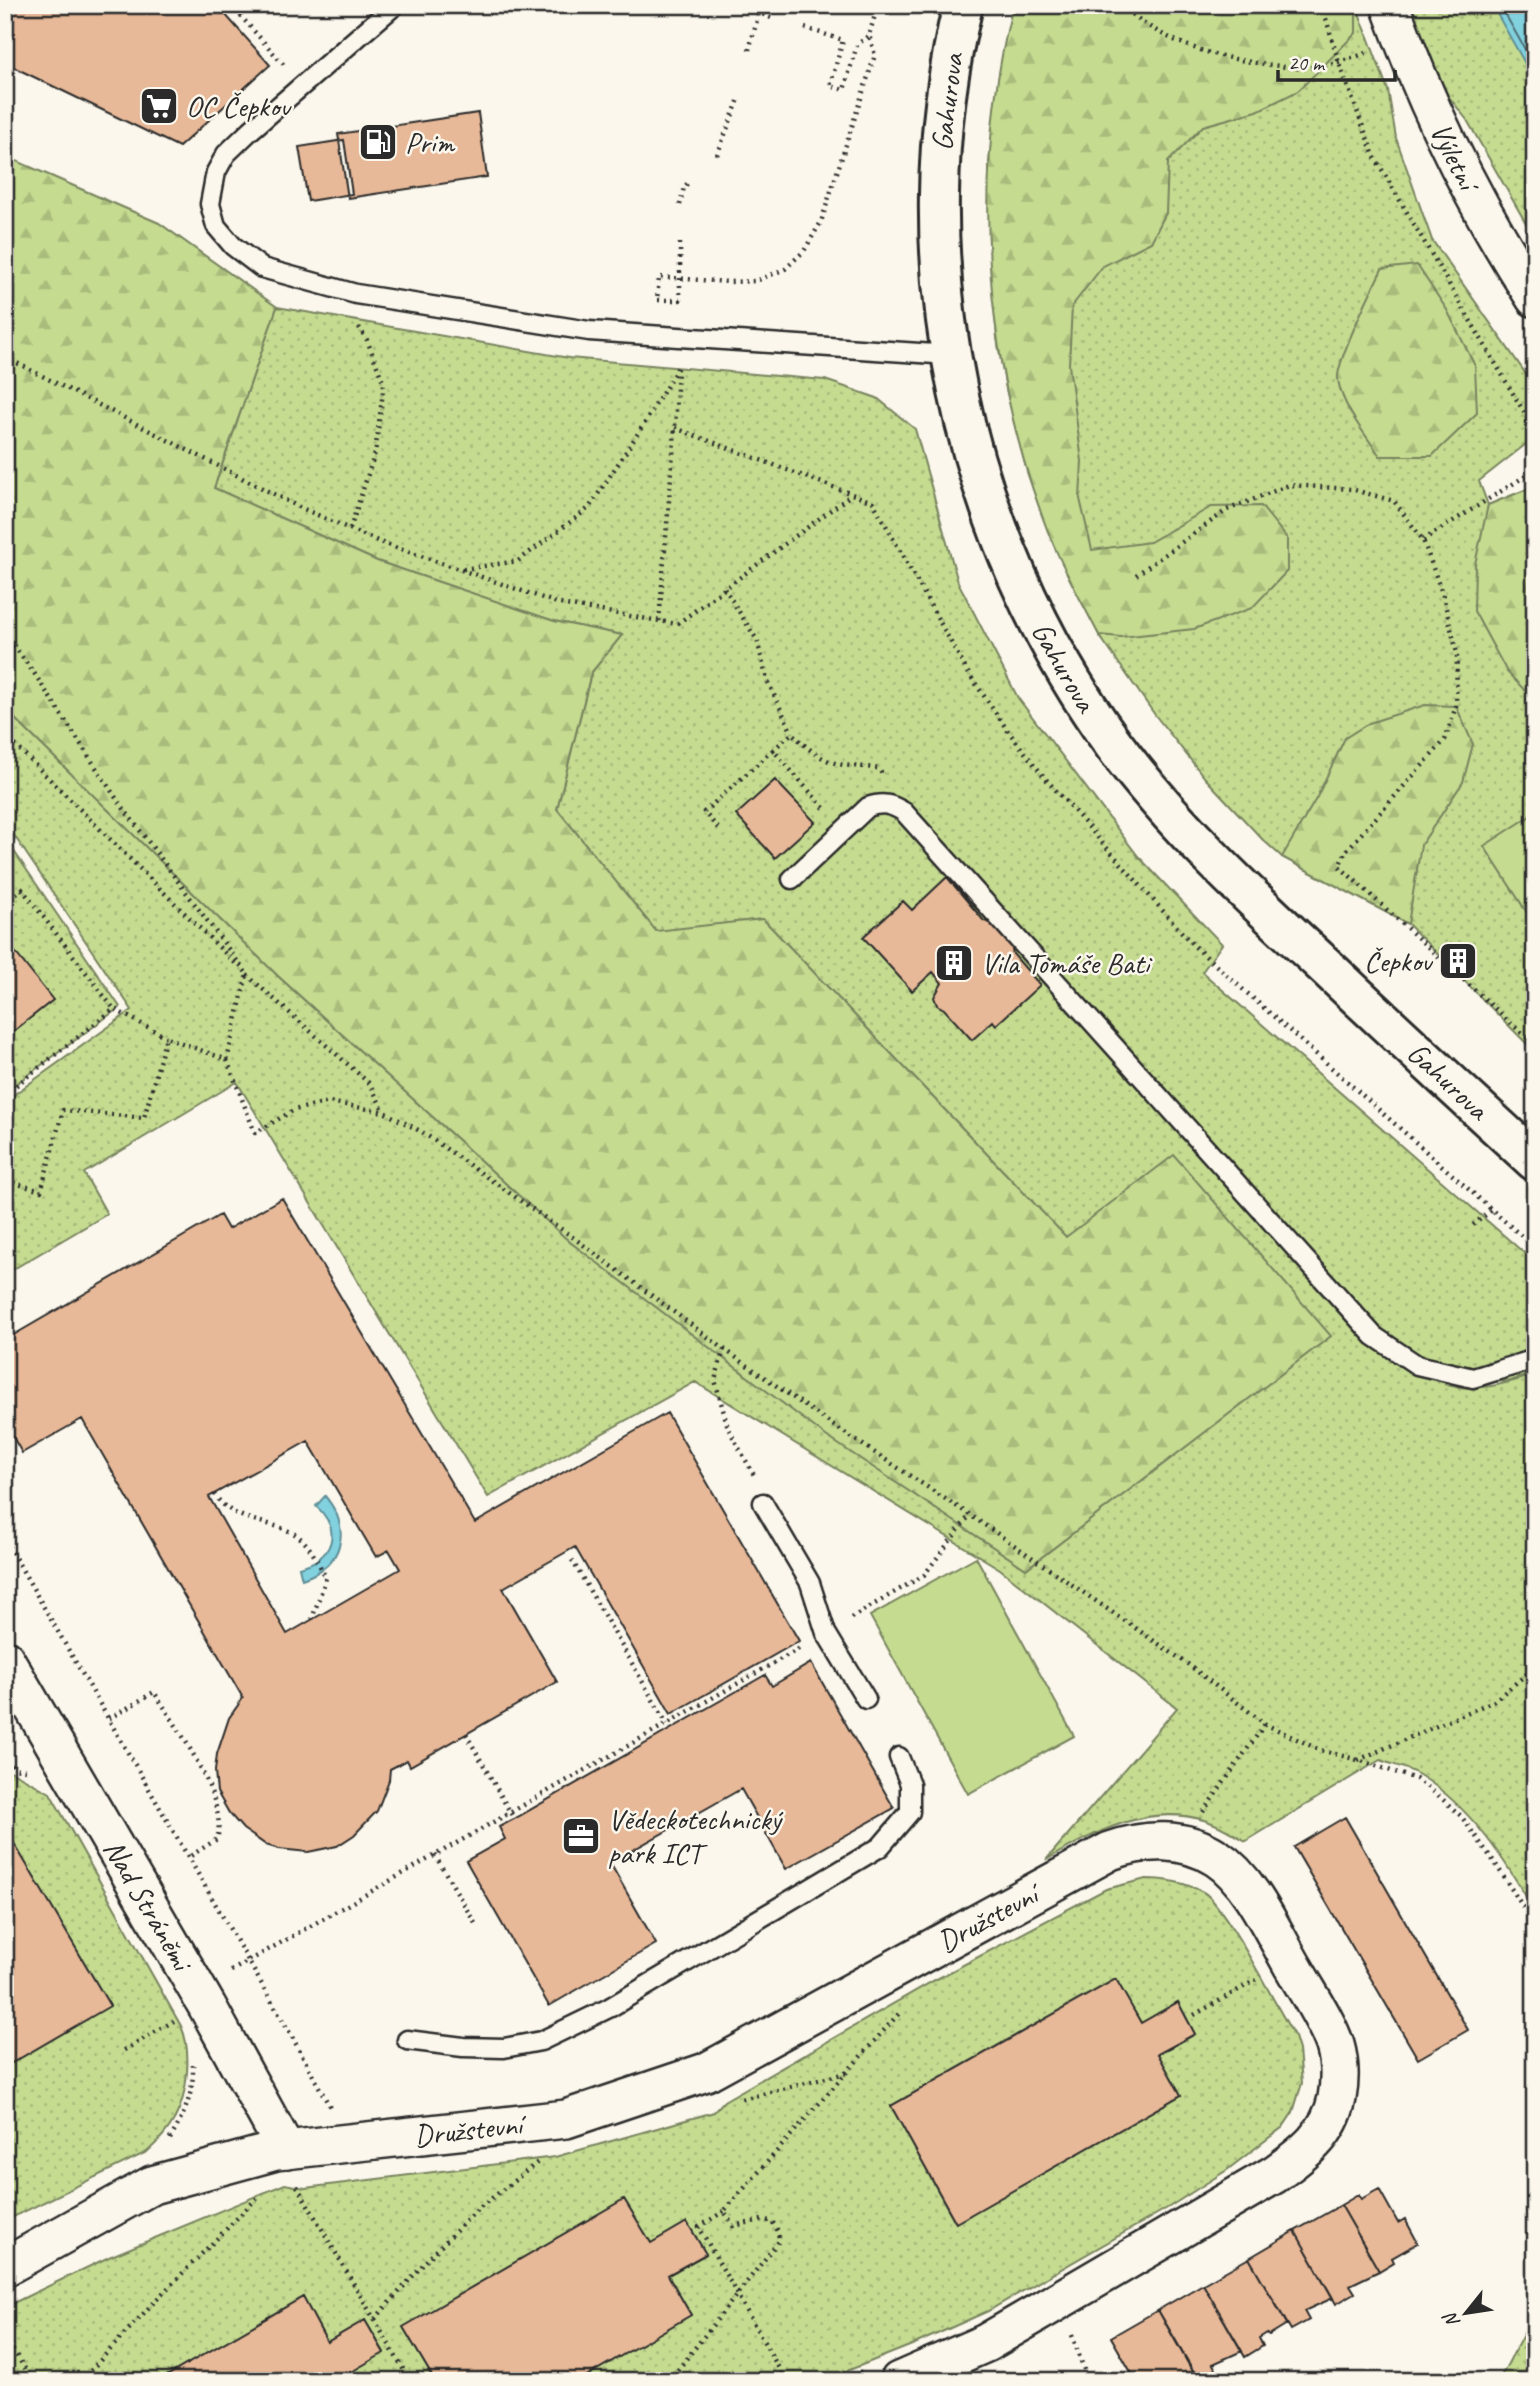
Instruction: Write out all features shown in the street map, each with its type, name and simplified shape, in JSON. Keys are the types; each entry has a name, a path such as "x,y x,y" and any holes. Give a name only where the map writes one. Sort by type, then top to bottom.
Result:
{"street":[{"name":"Gahurova","path":"963,5 945,101 937,208 939,268 950,355 981,480 1000,537 1027,599 1054,650 1115,746 1213,860 1535,1161"},
{"name":"Výletní","path":"1391,5 1433,113 1458,165 1535,298"},
{"name":"Nad Stráněmi","path":"5,1659 190,2003 290,2165"},
{"name":"Družstevní","path":"5,2267 152,2185 290,2165 349,2143 566,2119 706,2072 1110,1851 1141,1842 1180,1843 1219,1859 1251,1895 1324,2021 1336,2047 1340,2073 1337,2100 1318,2139 1308,2150 1275,2174 986,2343 886,2374"}],"lane":[{"path":"395,5 226,153 216,172 210,204 216,226 233,246 262,268 356,294 589,331 950,355"},
{"path":"792,879 868,807 880,803 892,805 904,812 1374,1336 1417,1365 1473,1378 1535,1359"},
{"path":"763,1503 810,1583 826,1633 866,1699"},
{"path":"407,2040 463,2047 504,2048 541,2041 609,2008 880,1847 910,1812 910,1784 899,1757"}],"path":[{"path":"231,5 303,86"},
{"path":"752,5 759,13 774,19"},
{"path":"680,243 680,278 680,300 657,300 659,277 680,278 728,282 756,281 785,269 804,251 821,222 875,55 869,35 878,5"},
{"path":"1122,5 1154,30 1206,52 1238,61 1302,68 1339,63"},
{"path":"1322,5 1339,63 1374,156 1535,430"},
{"path":"749,50 759,13"},
{"path":"805,28 843,40 830,86 844,90 857,45 869,35"},
{"path":"717,155 739,99"},
{"path":"680,205 684,187 688,183"},
{"path":"326,286 346,308 367,340 384,384 375,453 349,529"},
{"path":"5,357 299,507 380,542 560,604 677,624 852,495"},
{"path":"459,569 518,561 589,508 678,367 659,621"},
{"path":"675,428 873,502 967,670 1008,731 1045,778 1194,946 1535,1248"},
{"path":"1423,540 1535,470"},
{"path":"1136,575 1227,510 1289,485 1351,489 1395,501 1423,540 1443,596 1457,653 1457,706 1446,740 1346,851 1339,866 1535,1045"},
{"path":"724,588 757,640 767,680 792,733 824,758 839,764 879,769 886,781 886,804"},
{"path":"5,634 34,673 118,801 247,974 227,1060 255,1133 294,1110 330,1102 384,1112 422,1132 828,1422 1185,1662 1265,1724 1320,1750 1416,1779 1454,1810 1495,1863 1535,1926"},
{"path":"718,828 704,812 792,733"},
{"path":"5,735 247,974 370,1084 384,1112"},
{"path":"773,750 843,830"},
{"path":"5,902 22,889 114,1009 166,1037 227,1060"},
{"path":"5,1094 114,1009"},
{"path":"5,1180 41,1191 63,1110 144,1118 166,1037"},
{"path":"1473,1225 1493,1209"},
{"path":"724,1349 715,1380 728,1428 765,1494 763,1503"},
{"path":"214,1494 223,1506 242,1517 295,1534 314,1554 326,1578 312,1619"},
{"path":"889,1596 924,1575 970,1515"},
{"path":"6,1542 189,1857 349,2143"},
{"path":"572,1560 667,1724"},
{"path":"124,2050 248,1961 803,1647"},
{"path":"1358,1760 1494,1701 1535,1667"},
{"path":"109,1719 154,1692 188,1747 215,1801 219,1824 217,1839 189,1857"},
{"path":"1180,1843 1265,1724"},
{"path":"466,1734 514,1819"},
{"path":"5,1752 14,1768 30,1772"},
{"path":"435,1855 476,1925"},
{"path":"1194,2015 1266,1975"},
{"path":"786,2381 698,2227 724,2211 907,2004"},
{"path":"167,2143 183,2118 191,2096 193,2062"},
{"path":"741,2099 846,2073"},
{"path":"375,2319 428,2259 478,2209 540,2161"},
{"path":"290,2165 410,2381"},
{"path":"81,2381 155,2301 260,2196"},
{"path":"669,2381 779,2241 778,2231 772,2221 762,2220 733,2226 724,2211"},
{"path":"1059,2300 1088,2381"},
{"path":"5,2339 33,2381"},
{"path":"840,2381 886,2374"}],"green space":[{"path":"1013,5 1356,5 1388,90 1396,138 1432,240 1535,387 1535,437 1479,481 1488,505 1535,486 1535,1052 1408,924 1282,857 1263,840 1205,778 1155,715 1099,635 1072,583 1048,531 1027,472 1006,389 997,338 989,242 989,162 999,78"},
{"path":"1013,5 1356,5 1356,33 1298,91 1257,111 1203,126 1168,162 1166,213 1151,242 1103,266 1072,306 1069,365 1082,461 1080,499 1092,550 1150,542 1211,507 1261,506 1287,538 1287,571 1252,608 1194,629 1121,637 1099,635 1053,543 1026,466 1009,402 997,336 990,270 988,203 991,136"},
{"path":"1407,5 1535,5 1535,239 1467,120 1442,88"},
{"path":"5,156 159,223 277,307 214,488 377,561 554,621 622,635 591,673 557,809 656,931 763,919 1066,1237 1174,1155 1331,1336 1026,1569 826,1436 570,1242 278,976 5,709"},
{"path":"1417,265 1447,310 1475,366 1477,413 1432,456 1380,456 1344,400 1338,380 1339,371 1342,358 1382,269"},
{"path":"277,307 569,358 825,380 877,398 915,429 958,582 1018,698 1138,856 1222,944 1202,972 1531,1259 1535,1269 1535,1372 1511,1381 1444,1384 1478,1387 1501,1384 1535,1375 1535,1912 1486,1836 1456,1803 1416,1773 1380,1760 1246,1841 1207,1821 1164,1815 1143,1818 1103,1830 1046,1860 1177,1708 1000,1569 695,1382 488,1497 237,1082 84,1173 107,1214 5,1274 5,1101 132,1010 5,822 5,709 278,976 570,1242 1026,1569 1330,1336 1066,1237 763,919 656,932 557,809 591,673 622,635 554,621 377,561 214,488"},
{"path":"1535,486 1535,701 1507,672 1474,611 1475,564 1488,505"},
{"path":"1425,705 1456,706 1473,744 1463,782 1421,845 1408,924 1282,857 1317,797 1345,738 1369,723"},
{"path":"1535,813 1535,925 1484,846"},
{"path":"5,838 120,1007 5,1092"},
{"path":"976,1557 1074,1736 968,1794 870,1616"},
{"path":"5,1768 50,1793 181,2026 187,2047 187,2072 183,2097 175,2118 147,2152 5,2221"},
{"path":"1146,1879 1161,1880 1196,1889 1212,1900 1237,1936 1295,2037 1302,2083 1293,2112 1283,2127 1227,2170 1169,2207 988,2311 917,2343 822,2381 578,2381 691,2315 668,2275 706,2254 687,2222 651,2243 624,2199 404,2327 435,2381 350,2381 346,2375 384,2352 365,2320 327,2342 302,2298 158,2381 5,2381 5,2307 109,2257 285,2184 305,2188 555,2157 714,2112 724,2101 933,1981 1106,1889","holes":["1115,1979 1141,2023 1178,2002 1195,2034 1158,2054 1181,2095 955,2222 891,2106"]},
{"path":"1535,2312 1535,2381 1496,2381 1503,2373"}],"water":[{"path":"1492,5 1535,5 1535,81"},
{"path":"325,1496 339,1521 339,1545 327,1565 302,1579 299,1567 320,1558 330,1543 330,1525 316,1506"}],"building":[{"name":"OC Čepkov","path":"5,5 217,5 270,65 179,147 5,63"},
{"path":"478,113 487,177 348,198 338,134"},
{"path":"344,140 352,194 308,201 299,147"},
{"path":"775,780 815,822 775,858 736,815"},
{"name":"Vila Tomáše Bati","path":"947,877 984,921 995,924 1010,941 1013,954 1040,985 996,1025 993,1021 972,1040 944,1009 937,1005 934,997 942,983 933,972 912,991 863,937 903,901 912,910"},
{"path":"7,942 53,1000 5,1038 5,943"},
{"name":"Čepkov","path":"1451,944 1474,967 1465,977 1441,954"},
{"path":"282,1198 475,1523 667,1413 799,1641 671,1714 575,1547 503,1588 557,1682 410,1766 407,1760 390,1769 389,1780 377,1811 354,1835 337,1846 308,1852 279,1849 266,1845 243,1829 229,1813 217,1792 215,1771 217,1754 229,1718 243,1698 82,1419 22,1453 5,1423 5,1340 220,1215 228,1229","holes":["308,1441 376,1557 389,1550 400,1569 287,1634 209,1497"]},
{"name":"Vědeckotechnický park ICT","path":"811,1663 894,1808 786,1869 741,1789 610,1863 656,1944 549,2006 466,1861 505,1839 499,1827 765,1675 772,1686"},
{"path":"1345,1817 1468,2030 1418,2059 1294,1847"},
{"path":"5,1828 110,2006 5,2067"},
{"path":"1116,1979 1141,2023 1178,2002 1195,2034 1158,2054 1181,2095 956,2223 891,2106"},
{"path":"1379,2189 1398,2223 1405,2219 1418,2243 1392,2258 1394,2262 1379,2271 1341,2205 1358,2195 1361,2199"},
{"path":"624,2199 651,2243 687,2222 706,2254 668,2275 691,2315 578,2381 435,2381 403,2327"},
{"path":"1341,2205 1379,2271 1350,2285 1355,2293 1336,2304 1295,2231"},
{"path":"1295,2231 1333,2298 1304,2311 1309,2320 1291,2330 1249,2258"},
{"path":"1249,2258 1287,2324 1259,2338 1263,2346 1245,2357 1203,2284"},
{"path":"1203,2284 1242,2351 1213,2364 1218,2373 1204,2381 1198,2381 1158,2310"},
{"path":"303,2297 327,2342 365,2320 384,2353 346,2375 350,2381 158,2381"},
{"path":"1158,2310 1197,2377 1191,2381 1136,2381 1111,2337"}],"place":[{"name":"OC Čepkov","path":"159,106"},
{"name":"Prim","path":"378,142"},
{"name":"Čepkov","path":"1458,961"},
{"name":"Vila Tomáše Bati","path":"954,963"},
{"name":"Vědeckotechnický park ICT","path":"581,1836"}]}
